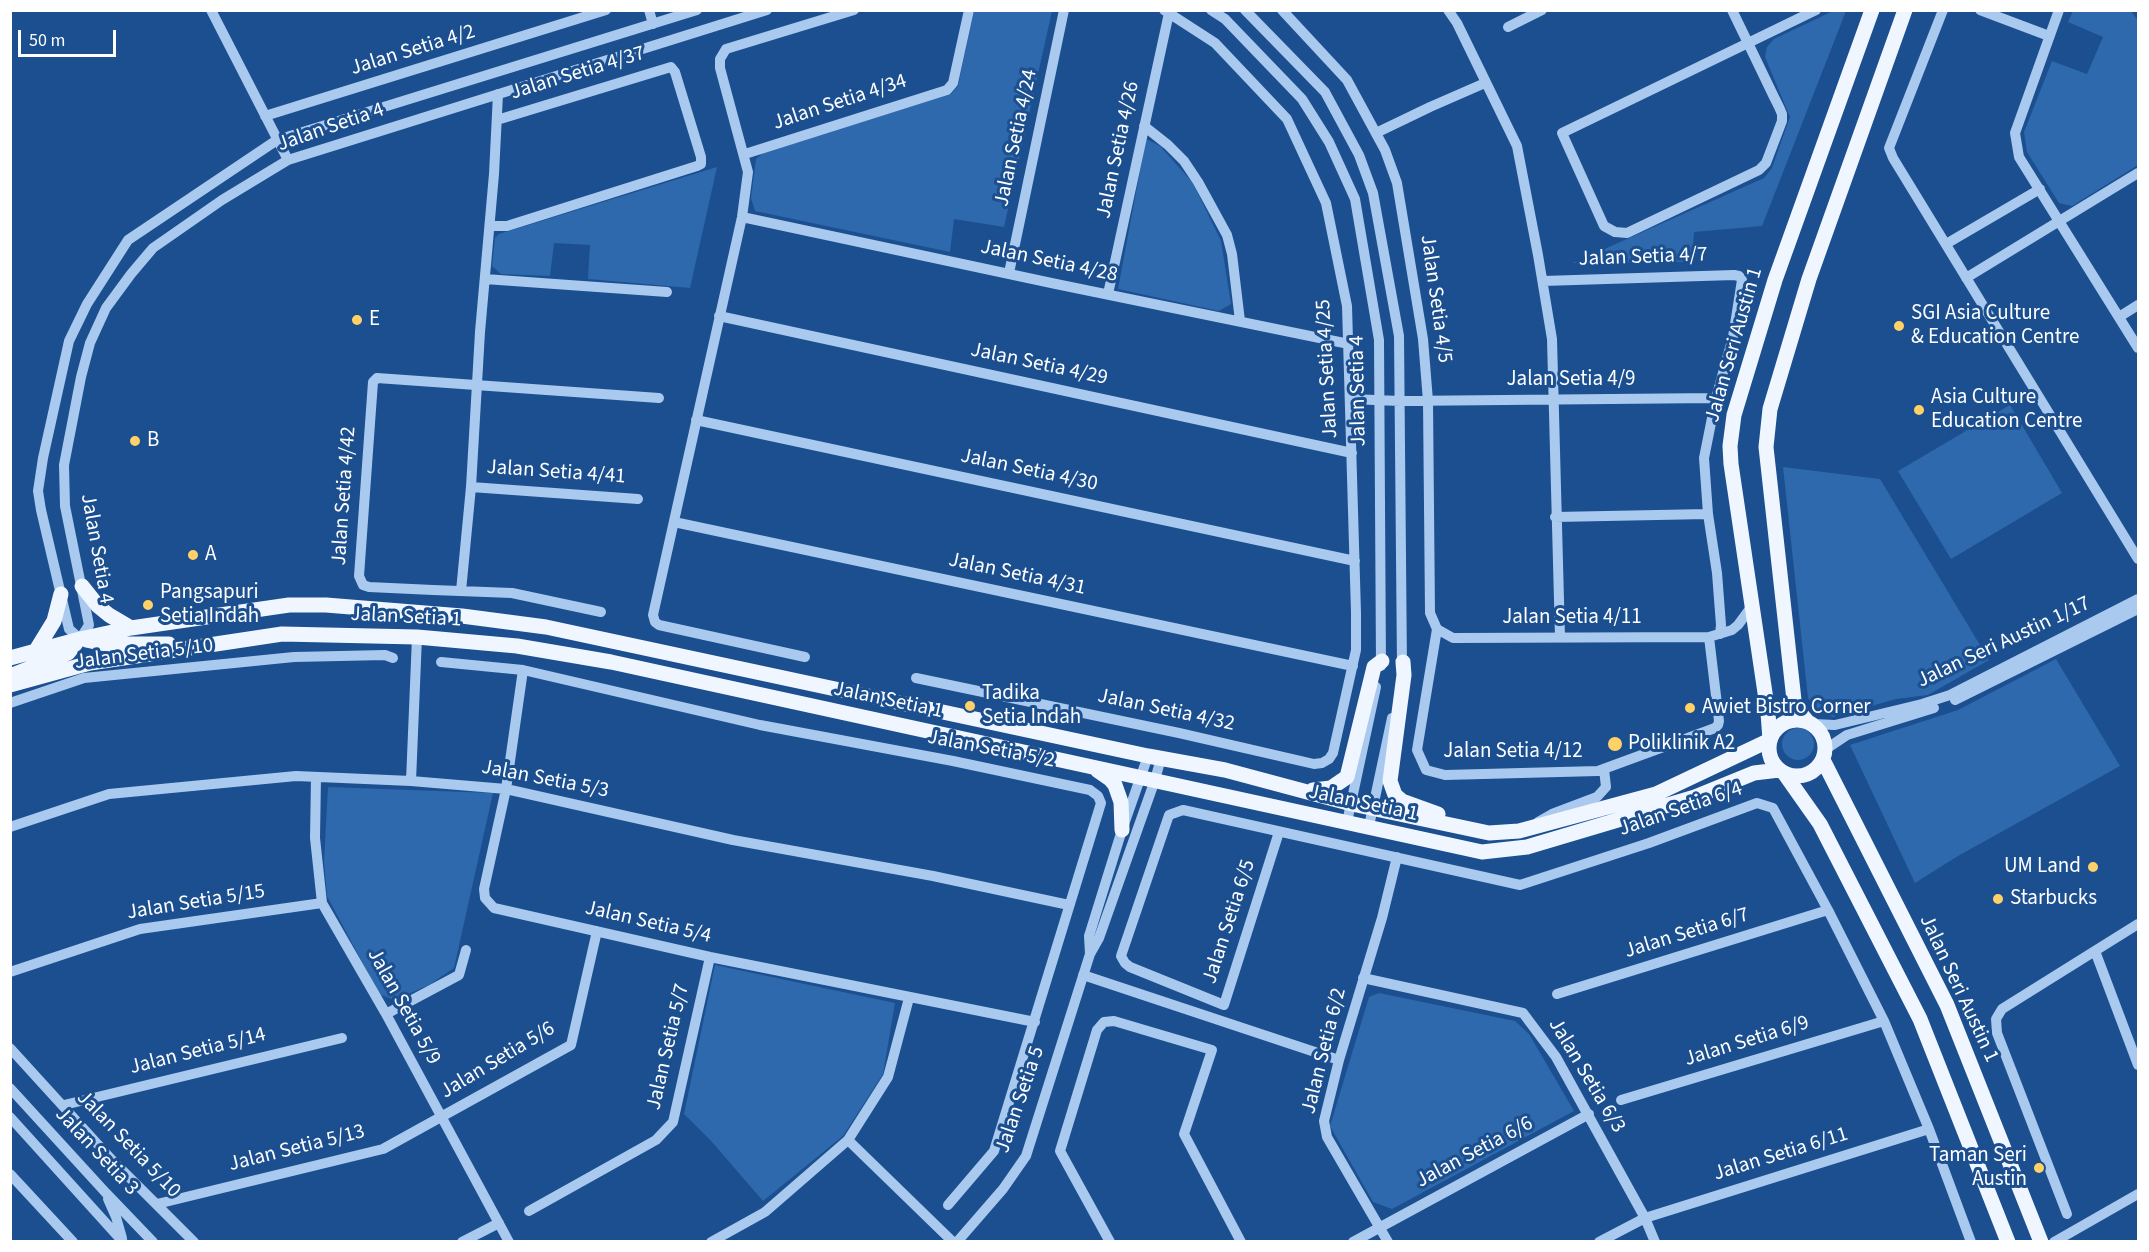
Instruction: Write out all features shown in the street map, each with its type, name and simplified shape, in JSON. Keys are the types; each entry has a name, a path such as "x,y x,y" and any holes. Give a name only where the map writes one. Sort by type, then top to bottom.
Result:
{"main road":[{"name":"Jalan Seri Austin 1","path":"1770,740 1731,464 1730,446 1734,415 1775,280 1872,10"},
{"path":"1782,771 1793,776 1811,773 1824,754 1820,730 1797,709 1794,700 1766,447 1770,409 1809,279 1905,10"},
{"path":"82,586 98,606 131,628"},
{"path":"35,652 54,621 61,594"},
{"name":"Jalan Setia 1","path":"10,658 131,628 290,605 326,605 462,616 546,627 1154,757 1225,770 1352,804 1489,833 1519,831 1656,794 1770,740"},
{"path":"368,610 402,616 413,625 417,637"},
{"path":"417,637 425,627 438,620 462,616"},
{"name":"Jalan Setia 1","path":"10,685 90,663 282,634 417,637 517,646 611,662 1482,852 1527,847 1695,797 1754,773 1782,771"},
{"path":"10,676 68,652 80,639 105,644 208,645"},
{"path":"1225,770 1316,791 1331,789 1347,777 1374,667 1382,661"},
{"path":"1403,662 1404,675 1390,781 1395,795 1402,801 1489,833"},
{"path":"1810,723 1787,721 1776,730 1770,740 1770,756 1820,824 1924,1030 2008,1242"},
{"name":"Jalan Seri Austin 1","path":"1824,754 1947,1005 2041,1242"},
{"path":"1091,766 1115,785 1120,802 1122,830"}],"street":[{"path":"211,10 288,160"},
{"name":"Jalan Setia 4/2","path":"265,116 606,10"},
{"path":"649,10 653,24"},
{"name":"Jalan Setia 4","path":"697,10 278,140 128,240 87,304 69,341 38,490 69,629 80,639 89,625 65,506 64,465 81,377 90,343 106,308 153,248 222,200 288,160 767,10"},
{"path":"805,657 659,625 655,622 653,615 742,217 748,172 720,68 720,59 726,49 854,10"},
{"name":"Jalan Setia 4/34","path":"745,154 947,90 952,83 969,10"},
{"name":"Jalan Setia 4/24","path":"1009,273 1064,10"},
{"name":"Jalan Setia 4","path":"1211,10 1228,15 1302,99 1329,142 1355,199 1379,340 1382,661 1347,822"},
{"name":"Jalan Setia 4","path":"1245,10 1325,92 1359,155 1373,193 1399,336 1403,662 1369,826"},
{"name":"Jalan Setia 4/5","path":"1282,10 1347,80 1385,150 1397,183 1423,339 1428,400 1430,613 1437,629"},
{"path":"1448,10 1457,22 1516,146 1543,281 1552,339 1560,638"},
{"path":"1508,27 1542,10"},
{"path":"1732,10 1748,44 1782,114 1782,121 1766,163 1759,170 1627,233 1615,232 1604,226 1562,134 1748,44 1816,10"},
{"path":"1943,10 1889,148 2137,558"},
{"path":"1980,10 2049,36"},
{"path":"2059,10 2015,133 2019,157 2139,348"},
{"name":"Jalan Setia 4/26","path":"1108,294 1166,12"},
{"name":"Jalan Setia 4/25","path":"1166,12 1215,43 1287,119 1326,203 1347,306 1355,561 1356,650 1333,753"},
{"name":"Jalan Setia 4/37","path":"490,226 507,226 701,164 701,157 675,72 671,67 497,120"},
{"path":"1376,133 1485,83"},
{"path":"461,591 471,487 476,386 490,226 498,94"},
{"path":"1143,126 1184,161 1227,235 1232,254 1240,321"},
{"path":"1966,278 2139,173"},
{"path":"1946,244 2040,189"},
{"name":"Jalan Setia 4/28","path":"742,217 1349,344"},
{"name":"Jalan Setia 4/7","path":"1543,281 1739,276 1742,280 1733,337 1716,398"},
{"path":"485,279 667,292"},
{"path":"2119,317 2139,305"},
{"name":"Jalan Setia 4/29","path":"719,316 1352,453"},
{"name":"Jalan Setia 4/42","path":"476,386 377,378 373,382 359,576 363,585 512,594 601,612"},
{"path":"476,386 658,398"},
{"path":"1714,636 1721,625 1704,458 1716,398"},
{"name":"Jalan Setia 4/9","path":"1350,399 1400,401 1716,398"},
{"name":"Jalan Setia 4/30","path":"696,420 1355,561"},
{"name":"Jalan Setia 4/41","path":"471,487 638,499"},
{"path":"1555,517 1708,514"},
{"name":"Jalan Setia 4/31","path":"674,522 1353,666"},
{"name":"Jalan Seri Austin 1/17","path":"1810,723 1835,725 1950,695 2139,599"},
{"name":"Jalan Setia 4/11","path":"1437,629 1453,638 1714,636 1732,630 1752,606"},
{"name":"Jalan Seri Austin 1/17","path":"1824,754 1847,735 1956,700 2139,609"},
{"name":"Jalan Setia 4/12","path":"1437,629 1417,750 1426,770 1445,775 1598,771 1718,725 1714,636"},
{"path":"411,781 417,637"},
{"name":"Jalan Setia 5/10","path":"10,703 84,678 294,657 385,655 393,658"},
{"name":"Jalan Setia 5/2","path":"441,662 523,670 760,725 953,761 1090,790 1098,796 1101,804 994,1151 948,1205"},
{"name":"Jalan Setia 5/4","path":"523,670 506,789 484,889 485,898 494,908 710,957 909,998 975,1008 1035,1022"},
{"name":"Jalan Setia 4/32","path":"916,678 1314,764 1329,759 1333,753"},
{"name":"Jalan Setia 5","path":"1089,954 1099,938 1154,757"},
{"path":"1534,827 1541,819 1597,797 1606,787 1604,769"},
{"name":"Jalan Setia 5/3","path":"10,827 109,794 296,776 411,781 506,789 733,840 933,876 1069,905"},
{"name":"Jalan Setia 5/9","path":"316,777 315,838 322,903 386,1014 509,1242"},
{"name":"Jalan Setia 5","path":"955,1242 1003,1190 1026,1156 1083,975 1089,954 1089,936 1122,830 1148,779"},
{"name":"Jalan Setia 6/4","path":"1175,813 1183,810 1520,885 1649,843 1757,803 1773,808 1884,1021 1929,1129 1971,1242"},
{"name":"Jalan Setia 6/5","path":"1175,813 1169,815 1121,956 1130,968 1224,1005 1279,832"},
{"name":"Jalan Setia 6/2","path":"1388,1242 1327,1137 1324,1121 1397,857"},
{"name":"Jalan Setia 5/15","path":"10,972 140,928 322,903"},
{"name":"Jalan Setia 6/7","path":"1557,994 1828,910"},
{"path":"2067,1214 1997,1033 1996,1019 2002,1009 2139,924"},
{"name":"Jalan Setia 5/6","path":"441,1118 571,1045 597,931"},
{"path":"386,1014 459,975 466,950"},
{"path":"2095,951 2138,1059"},
{"name":"Jalan Setia 5/7","path":"529,1211 656,1140 673,1122 710,957"},
{"path":"1083,975 1339,1060"},
{"name":"Jalan Setia 6/3","path":"1363,978 1523,1013 1556,1057 1589,1114 1645,1218 1655,1242"},
{"path":"711,1242 765,1212 848,1140 888,1077 909,998"},
{"path":"1110,1242 1060,1151 1097,1030 1104,1022 1114,1021 1212,1050 1184,1134 1241,1242"},
{"name":"Jalan Setia 6/9","path":"1621,1100 1884,1021"},
{"name":"Jalan Setia 5/14","path":"64,1106 342,1038"},
{"name":"Jalan Setia 5/10","path":"10,1048 112,1160 194,1242"},
{"name":"Jalan Setia 3","path":"10,1088 153,1242"},
{"name":"Jalan Setia 6/6","path":"1353,1242 1589,1114"},
{"name":"Jalan Setia 3","path":"10,1117 123,1241"},
{"name":"Jalan Setia 5/13","path":"157,1204 383,1149 441,1118"},
{"name":"Jalan Setia 6/11","path":"1599,1242 1645,1218 1929,1129"},
{"path":"848,1140 955,1242"},
{"path":"10,1174 73,1242"},
{"path":"106,1194 123,1241"},
{"path":"2054,1242 2139,1194"},
{"path":"462,1242 499,1223"}],"shaded area":[{"path":"974,11 1052,11 1004,227 954,219 950,252 755,211 751,198 756,159 763,153 951,94 958,86"},
{"path":"1833,11 1846,11 1762,226 1694,232 1692,262 1573,263 1764,178 1772,168 1790,117 1765,57 1767,47 1774,39"},
{"path":"2073,11 2131,11 2138,21 2138,165 2072,206 2059,203 2027,152 2024,132 2052,61 2087,74 2103,37 2068,22"},
{"path":"1146,139 1160,146 1193,183 1221,241 1231,304 1219,311 1118,289"},
{"path":"717,167 690,288 588,279 590,245 554,243 550,276 501,274 492,266 495,238 499,234"},
{"path":"2010,405 2062,493 1951,559 1898,471"},
{"path":"1783,467 1880,479 1989,660 1928,695 1896,699 1833,717 1818,712 1808,698"},
{"path":"2056,659 2120,766 1958,856 1915,883 1850,745 1958,710"},
{"path":"1798,728 1809,733 1814,744 1809,755 1798,760 1787,755 1782,744 1787,733"},
{"path":"328,787 493,793 454,968 429,985 394,1000 379,994 327,896 324,862"},
{"path":"715,965 895,1003 883,1074 843,1136 763,1201 712,1142 684,1114"},
{"path":"1379,993 1515,1021 1529,1034 1574,1111 1392,1209 1373,1202 1330,1126 1369,997"}],"place":[{"name":"E","path":"357,320"},
{"name":"SGI Asia Culture & Education Centre","path":"1899,326"},
{"name":"Asia Culture Education Centre","path":"1919,410"},
{"name":"B","path":"135,441"},
{"name":"A","path":"193,555"},
{"name":"Pangsapuri Setia Indah","path":"148,605"},
{"name":"Tadika Setia Indah","path":"970,706"},
{"name":"Awiet Bistro Corner","path":"1690,708"},
{"name":"Poliklinik A2","path":"1615,744"},
{"name":"UM Land","path":"2093,867"},
{"name":"Starbucks","path":"1998,899"},
{"name":"Taman Seri Austin","path":"2039,1168"}]}
